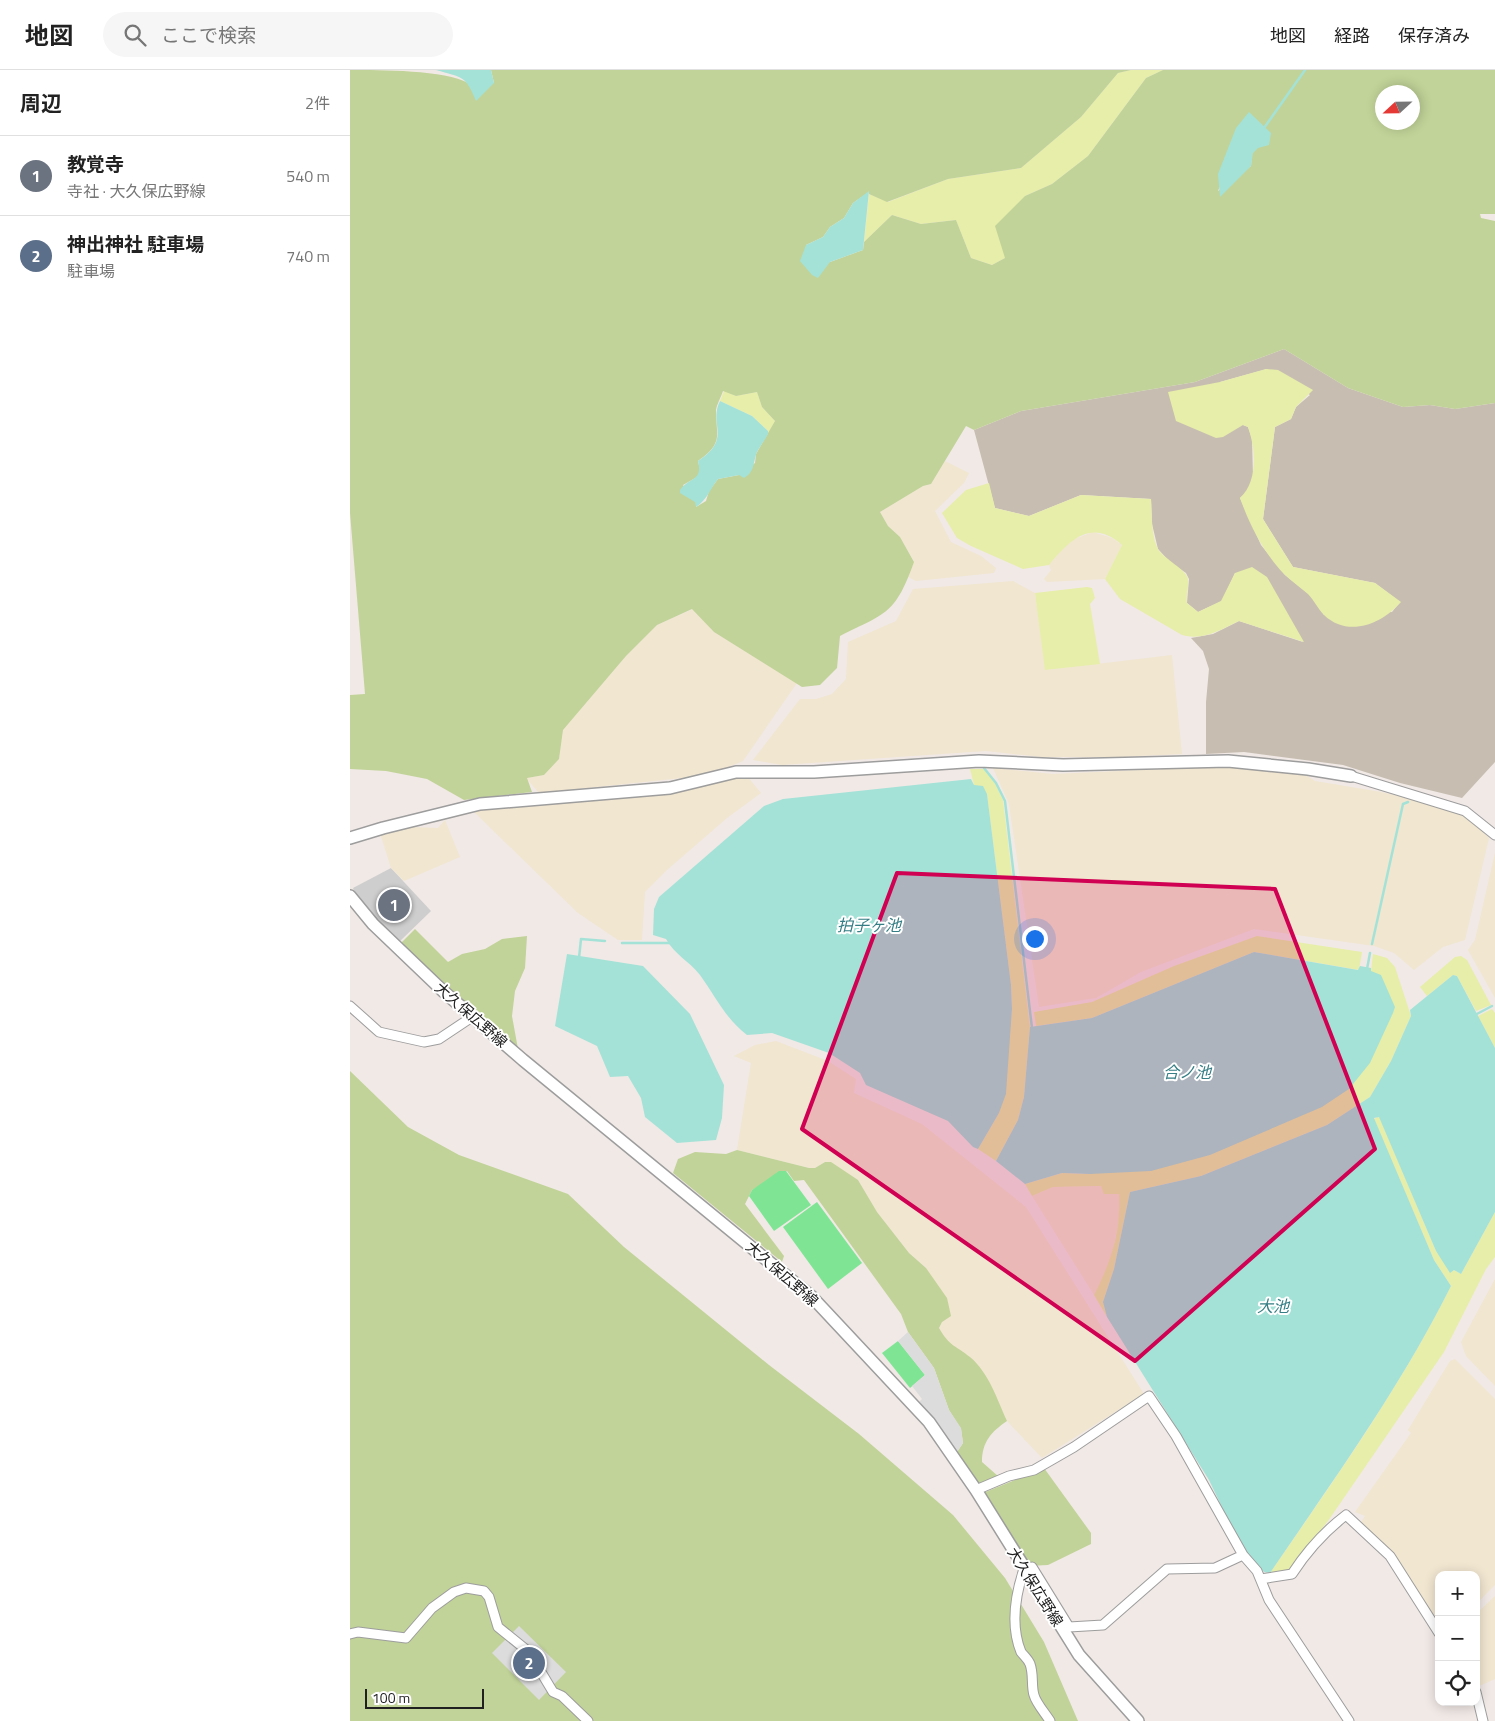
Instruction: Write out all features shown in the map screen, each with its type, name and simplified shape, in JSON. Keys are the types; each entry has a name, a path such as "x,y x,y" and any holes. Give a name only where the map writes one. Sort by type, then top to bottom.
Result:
{"street":[{"path":"350,838 480,804 670,788 736,772 814,772 979,761 1108,765 1228,761 1351,776 1465,811 1495,835"},
{"name":"大久保広野線","path":"350,896 374,924 472,1017 812,1296 929,1422 976,1490 1079,1655 1138,1721"},
{"path":"350,1006 379,1032 424,1042 439,1039 472,1017"},
{"path":"976,1490 1009,1476 1034,1470 1074,1447 1148,1396 1176,1436 1243,1555 1257,1570 1269,1600 1348,1721"},
{"path":"1261,1579 1292,1574 1311,1548 1331,1526 1346,1514 1390,1556 1435,1627"},
{"path":"1050,1721 1034,1695 1032,1669 1022,1654 1017,1639 1014,1608 1016,1593 1024,1569 1032,1567 1069,1627 1103,1625 1167,1569 1214,1568 1243,1555"},
{"path":"350,1634 358,1632 406,1638 432,1608 454,1592 466,1588 484,1591 489,1597 498,1627 528,1652 553,1692 562,1696 588,1721"},
{"path":"1479,1706 1483,1721"}],"highlighted area":[{"path":"897,873 1275,889 1375,1149 1135,1361 802,1129"}],"shaded area":[{"path":"1284,349 1348,388 1403,407 1430,405 1455,409 1495,403 1495,762 1462,798 1400,783 1343,765 1244,752 1206,754 1206,702 1209,669 1203,651 1191,638 1213,634 1239,621 1303,642 1235,573 1222,601 1198,612 1187,603 1189,579 1186,573 1170,562 1158,549 1152,524 1151,499 1081,495 1029,516 995,508 974,430 1021,411 1195,382","holes":["1267,369 1310,395 1296,407 1291,419 1275,427 1263,519 1293,567 1375,583 1400,602 1392,612 1324,615 1310,595 1285,575 1261,545 1240,498 1249,490 1253,477 1252,439 1248,427 1243,425 1220,382"]},
{"path":"945,461 969,473 964,483 935,511 951,542 981,556 996,568 994,573 916,581 908,577 914,561 900,537 888,526 880,512 923,486 931,484"},
{"path":"1093,532 1112,538 1122,545 1105,579 1047,582 1044,579 1051,570 1049,565 1069,541"},
{"path":"1013,581 1035,593 1046,670 1172,655 1182,754 1121,757 1041,757 986,751 782,765 753,760 800,699 816,699 832,694 846,679 848,642 896,621 913,589"},
{"path":"693,609 714,632 797,683 743,761 726,768 692,777 539,793 526,778 544,775 559,759 563,730 626,656 657,625"},
{"path":"1228,766 1304,774 1315,781 1381,792 1461,810 1489,838 1465,940 1443,947 1414,970 1394,953 1374,946 1254,929 1141,972 1096,998 1039,1007 1009,804 993,768 1053,774"},
{"path":"747,776 761,793 727,818 667,870 645,892 642,940 618,940 578,913 473,811 497,807 680,791"},
{"path":"445,820 460,857 404,881 391,868 380,833 410,827 438,828"},
{"path":"1495,853 1495,998 1468,950 1475,940"},
{"path":"391,868 431,911 398,943 358,900 353,888"},
{"path":"776,1041 828,1061 856,1079 854,1093 922,1124 1026,1207 1144,1394 1042,1458 1007,1421 986,1376 970,1357 953,1348 945,1339 939,1328 942,1322 926,1268 909,1253 877,1212 858,1180 825,1162 815,1168 809,1168 737,1150 751,1063 734,1056 755,1045"},
{"path":"1101,1186 1119,1194 1120,1213 1110,1265 1094,1295 1032,1196 1053,1187"},
{"path":"1495,1279 1495,1386 1466,1356 1461,1342"},
{"path":"908,1332 934,1368 949,1410 961,1428 963,1443 957,1452 918,1403 922,1399 912,1386 925,1375 898,1341"},
{"path":"1455,1359 1495,1399 1495,1585 1480,1600 1480,1571 1435,1571 1435,1620 1360,1524 1365,1516 1355,1512 1411,1433 1408,1430 1450,1361"},
{"path":"1495,1596 1495,1679 1480,1686 1480,1616 1480,1610"},
{"path":"519,1626 566,1672 539,1700 492,1653"}],"green space":[{"path":"350,70 429,73 444,75 468,83 494,83 491,70 1131,70 1118,73 1081,117 1021,168 948,179 887,202 869,194 869,192 853,203 844,218 830,227 823,237 806,245 830,262 863,250 864,242 892,215 921,224 956,220 971,258 992,265 1005,258 995,226 1025,196 1052,184 1088,156 1146,78 1163,70 1495,70 1495,214 1480,214 1481,218 1495,221 1495,403 1455,409 1430,405 1403,407 1348,388 1284,349 1195,382 1021,411 974,430 966,426 931,484 923,486 880,512 888,526 900,537 914,562 901,592 888,610 869,622 840,636 837,668 820,685 802,687 714,632 692,609 657,625 626,656 563,730 559,759 544,775 527,778 532,792 464,800 427,779 386,771 350,769 350,695 365,694 350,513","holes":["1271,133 1252,153 1251,166 1218,191 1220,186","723,391 736,396 757,392 762,407 775,421 756,454 755,463 739,475 718,479 709,491 706,501 696,507 696,502 683,485 699,476 698,461 715,444 717,438 716,410"]},
{"path":"1131,70 1163,70 1146,78 1088,156 1052,184 1025,196 1005,258 992,265 971,258 956,220 921,224 892,215 864,242 869,194 888,202 948,179 1021,168 1081,117 1118,73"},
{"path":"1266,369 1278,370 1313,390 1296,407 1291,419 1275,427 1263,519 1293,567 1375,583 1401,602 1384,617 1375,622 1354,627 1343,626 1333,622 1322,613 1308,594 1284,574 1264,548 1248,519 1240,498 1246,491 1253,474 1253,445 1248,427 1243,425 1223,437 1216,438 1176,421 1168,392 1220,382"},
{"path":"724,391 736,396 757,392 762,407 775,421 768,434 768,431 752,416 720,401"},
{"path":"989,483 995,508 1029,516 1081,495 1151,499 1152,524 1158,549 1187,576 1187,603 1198,612 1221,601 1235,573 1252,567 1267,577 1304,642 1239,621 1204,636 1182,635 1120,599 1105,579 1122,545 1111,537 1100,533 1091,533 1073,541 1049,565 1023,569 971,546 957,538 942,513 966,490"},
{"path":"1092,588 1095,598 1090,604 1100,664 1045,670 1035,593"},
{"path":"970,769 984,769 995,783 1003,800 1030,1027 1024,1097 1018,1120 996,1161 978,1149 999,1113 1012,1009 1011,985 987,794 974,785"},
{"path":"415,929 448,962 462,954 485,949 502,939 527,936 525,968 515,991 512,1016 518,1049 461,1002 400,944"},
{"path":"1257,936 1362,952 1359,970 1254,952 1092,1018 1036,1026 1034,1012 1092,1002 1174,966"},
{"path":"1373,954 1387,958 1395,967 1411,1016 1391,1061 1370,1097 1327,1125 1201,1176 1130,1192 1114,1269 1103,1302 1107,1317 1094,1295 1114,1246 1118,1221 1119,1194 1104,1194 1101,1186 1053,1187 1032,1196 1025,1184 1062,1173 1090,1174 1371,971"},
{"path":"1461,956 1467,960 1491,1005 1476,1011 1457,976 1453,975 1427,996 1420,987 1455,957"},
{"path":"1492,1009 1495,1013 1495,1048 1478,1016"},
{"path":"350,1071 408,1127 459,1155 568,1194 624,1247 769,1365 859,1434 953,1515 1005,1578 1044,1642 1078,1721 350,1721"},
{"path":"1379,1116 1436,1251 1451,1272 1454,1270 1461,1274 1495,1212 1495,1257 1486,1269 1444,1352 1328,1521 1290,1569 1281,1574 1270,1573 1388,1397 1451,1286 1434,1260 1374,1119"},
{"path":"737,1150 809,1168 815,1168 825,1162 831,1162 858,1180 877,1212 909,1253 926,1268 947,1298 951,1316 942,1322 939,1328 950,1342 977,1363 992,1387 1007,1421 988,1438 982,1455 982,1462 999,1477 978,1485 957,1452 963,1443 961,1429 949,1410 934,1368 908,1332 901,1314 804,1180 794,1181 787,1171 752,1190 745,1204 784,1256 782,1262 673,1173 678,1159 695,1152 726,1154"},
{"path":"779,1171 786,1171 811,1205 774,1231 749,1196 752,1190"},
{"path":"817,1202 862,1263 828,1289 783,1227"},
{"path":"898,1341 925,1375 910,1388 882,1353"},
{"path":"1044,1468 1091,1533 1091,1544 1048,1565 1028,1566 983,1493"}],"water":[{"path":"436,70 491,70 494,83 476,101 469,86 462,78"},
{"path":"1249,112 1271,133 1269,145 1258,148 1253,153 1251,166 1220,197 1218,174 1236,128"},
{"path":"869,191 863,250 830,262 818,278 812,275 800,261 806,245 823,237 830,227 844,218 853,203"},
{"path":"720,401 752,416 768,431 768,434 757,452 752,470 748,476 744,478 739,475 718,479 706,498 696,507 695,502 680,493 680,490 697,476 699,472 698,461 709,453 715,445 718,431 716,417"},
{"name":"拍子ヶ池","path":"971,779 974,785 983,786 987,794 1011,985 1012,1009 1006,1094 999,1113 978,1149 973,1147 948,1121 866,1085 860,1073 829,1053 772,1033 747,1035 733,1022 696,970 673,949 666,939 653,935 654,909 659,897 764,806 783,799"},
{"name":"合ノ池","path":"1254,952 1358,970 1360,966 1371,968 1371,971 1381,975 1395,1007 1370,1063 1349,1089 1322,1107 1210,1155 1151,1171 1090,1174 1062,1173 1025,1184 996,1161 1018,1120 1024,1097 1030,1027 1092,1018"},
{"path":"567,954 643,966 690,1014 724,1085 722,1118 716,1140 677,1143 645,1117 641,1098 628,1076 610,1077 597,1046 555,1026"},
{"name":"大池","path":"1453,975 1457,976 1495,1048 1495,1212 1461,1274 1454,1270 1450,1273 1436,1251 1379,1117 1374,1118 1434,1260 1451,1286 1410,1361 1342,1468 1270,1573 1264,1572 1239,1543 1209,1480 1107,1317 1103,1302 1114,1269 1130,1192 1201,1176 1327,1125 1370,1097 1391,1061 1411,1016 1410,1010"}],"waterway":[{"path":"1264,128 1305,70"},
{"path":"984,768 996,783 1005,801 1032,1028"},
{"path":"1372,944 1403,804 1408,802"},
{"path":"579,958 581,939 605,941"},
{"path":"622,943 671,943"},
{"path":"1367,969 1370,953"},
{"path":"1475,1015 1492,1006"}],"place":[{"name":"教覚寺","path":"394,905"},
{"name":"神出神社 駐車場","path":"529,1663"}]}
